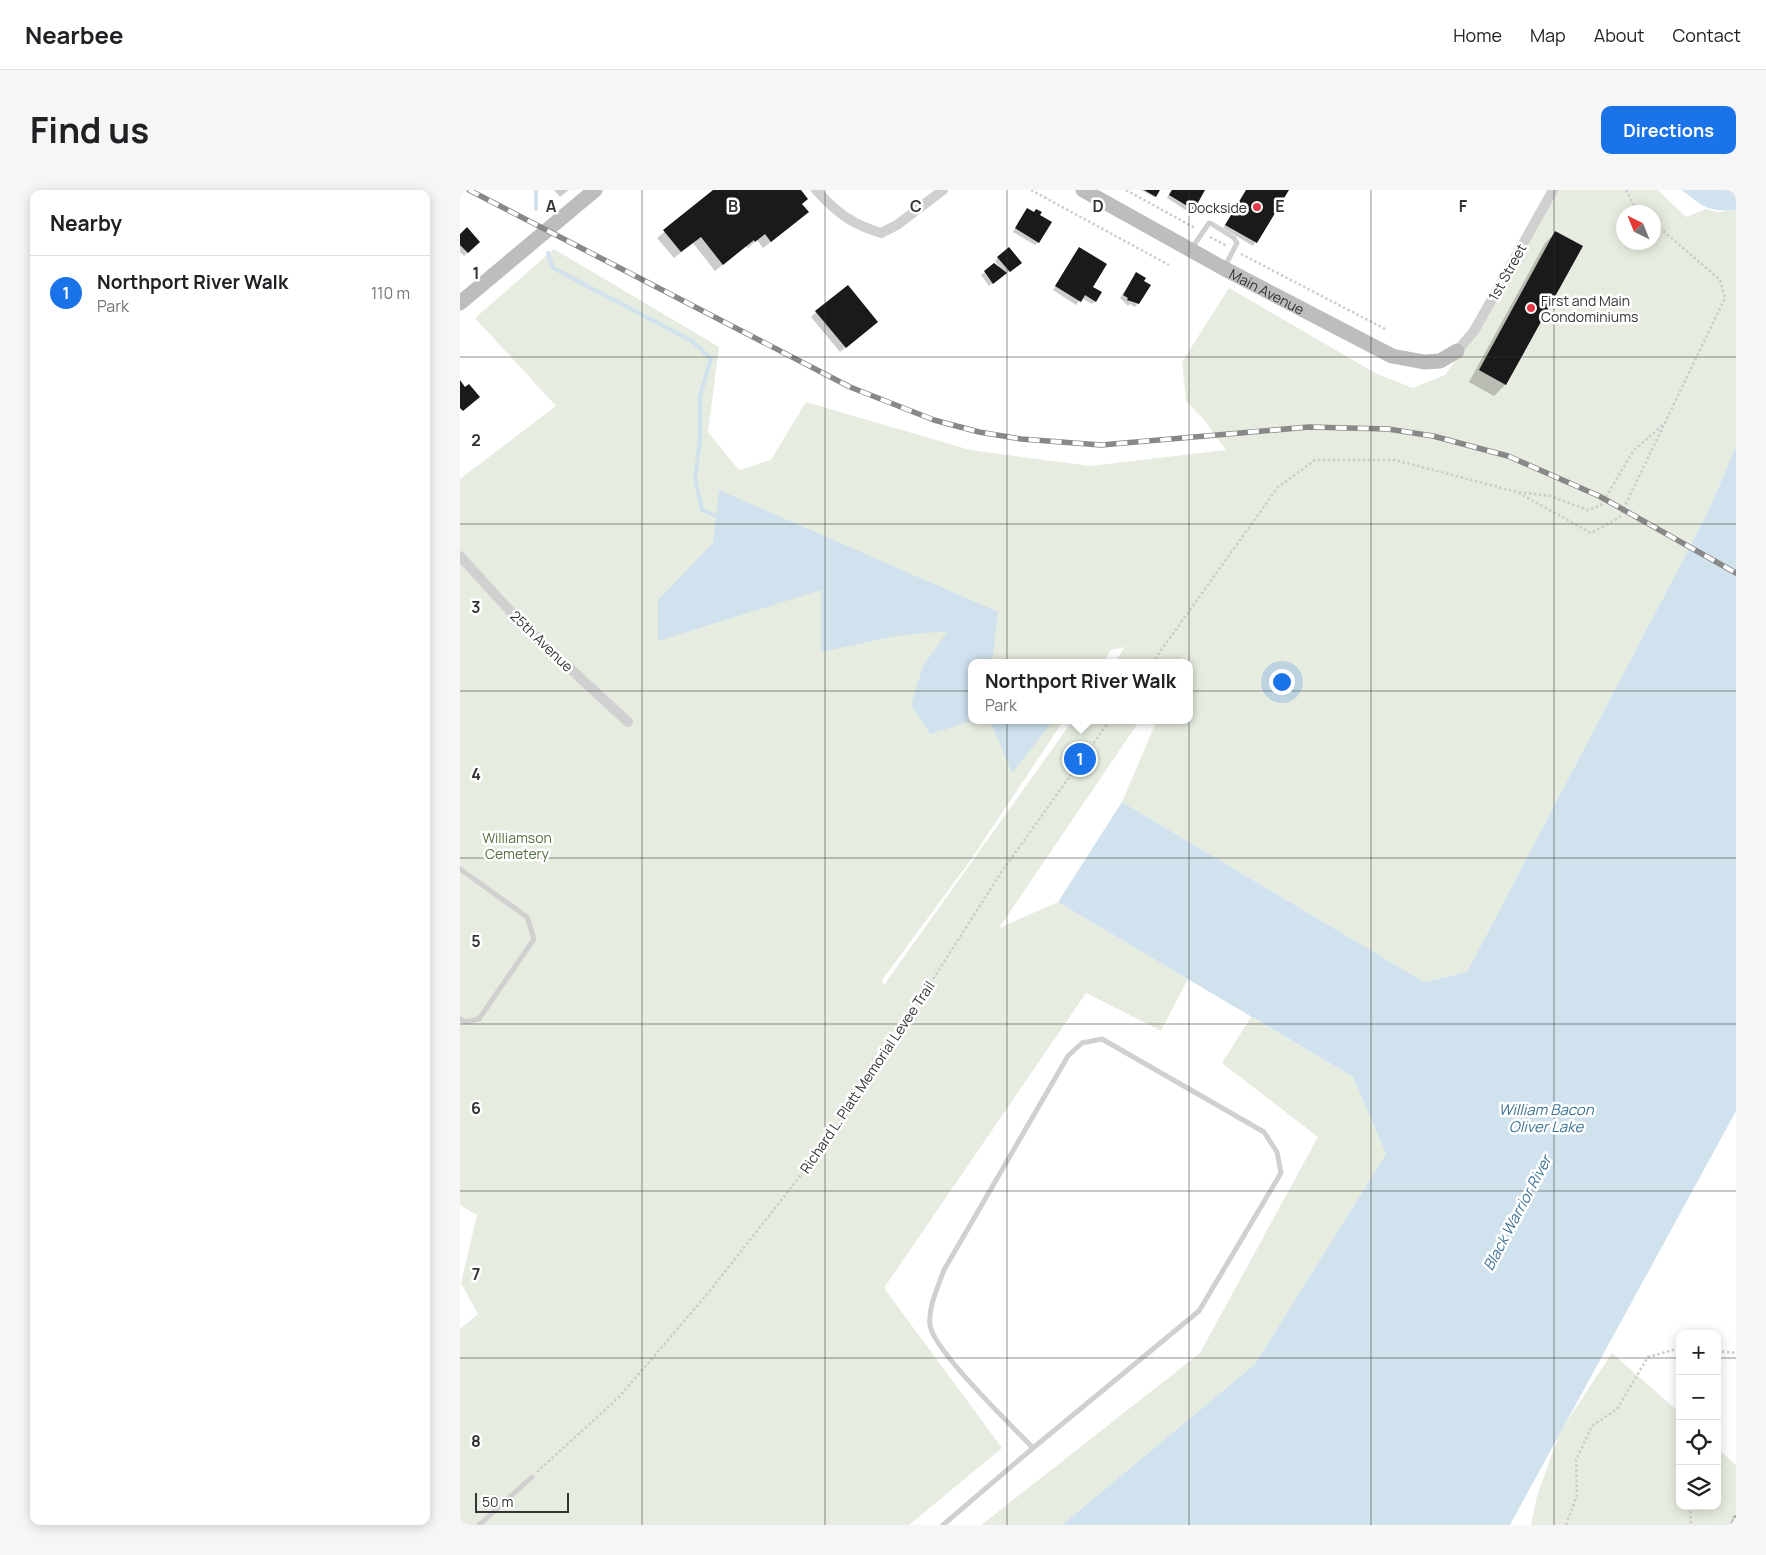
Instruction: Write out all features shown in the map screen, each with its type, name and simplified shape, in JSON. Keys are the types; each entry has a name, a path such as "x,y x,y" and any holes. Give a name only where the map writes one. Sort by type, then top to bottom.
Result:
{"main road":[{"path":"460,303 595,190"},
{"name":"Main Avenue","path":"1083,190 1223,268 1392,356 1424,362 1440,361 1457,351"}],"street":[{"path":"816,190 835,211 862,227 881,233 898,225 943,190"},
{"name":"1st Street","path":"1457,351 1474,331 1553,190"},
{"name":"25th Avenue","path":"460,556 522,624 628,722"}],"lane":[{"path":"1191,250 1201,232 1209,223 1212,224 1234,238 1237,243 1223,268"},
{"path":"460,869 527,917 534,939 478,1019 466,1022 460,1019"},
{"path":"943,1525 1032,1448 1199,1311 1281,1173 1277,1152 1264,1132 1102,1039 1082,1043 1068,1056 944,1270 931,1308 930,1327 943,1351 1032,1448"},
{"path":"479,1525 532,1477"}],"path":[{"path":"1031,190 1169,265"},
{"path":"1126,190 1234,250 1387,330"},
{"path":"1626,190 1634,205"},
{"path":"1517,492 1592,533 1619,518 1725,298 1720,280 1661,229"},
{"path":"1155,659 1278,487 1315,460 1395,460 1517,492 1550,496 1588,510 1600,505 1634,450 1666,422"},
{"name":"Richard L. Platt Memorial Levee Trail","path":"532,1477 619,1397 709,1292 822,1148 888,1050 1000,874 1107,724"},
{"path":"1566,1525 1577,1495 1576,1460 1592,1426 1617,1409 1648,1357 1676,1349"},
{"path":"1721,1351 1736,1353"},
{"path":"1690,1510 1691,1525"}],"green space":[{"name":"Williamson Cemetery","path":"1558,190 1658,190 1686,217 1706,209 1717,212 1736,210 1736,446 1707,514 1467,972 1424,982 1122,802 1155,724 1193,724 1193,659 1183,659 1184,656 1182,659 1117,659 1125,647 1111,650 1105,659 968,659 968,724 1061,724 970,861 882,980 884,985 1070,724 1137,724 999,928 1058,902 1188,979 1161,1031 1086,993 884,1288 1002,1448 909,1525 460,1525 460,1329 478,1314 461,1283 477,1215 460,1205 460,479 556,406 475,318 554,249 719,347 708,432 739,470 771,460 806,402 970,450 1090,466 1226,450 1205,421 1186,401 1182,362 1229,288 1377,374 1413,388 1445,375 1485,320"},
{"path":"1251,1017 1353,1077 1386,1154 1255,1364 1062,1525 981,1525 1200,1353 1318,1137 1222,1063"},
{"path":"1612,1353 1676,1409 1676,1510 1721,1510 1721,1452 1736,1465 1736,1525 1531,1525 1537,1496 1560,1432"}],"water":[{"path":"1682,190 1736,190 1736,210 1719,210 1706,207"},
{"name":"William Bacon Oliver Lake","path":"1736,446 1736,1111 1510,1525 1062,1525 1255,1364 1386,1154 1353,1077 1058,902 1122,802 1424,982 1467,972 1707,514"},
{"path":"719,490 998,612 992,659 968,659 968,722 930,734 911,705 923,666 948,631 895,636 821,652 821,590 658,641 658,600 713,543"},
{"path":"992,724 1051,724 1012,773"}],"building":[{"path":"713,190 801,190 808,199 802,204 809,212 771,242 765,234 755,242 754,240 723,265 701,237 681,252 663,230"},
{"path":"1144,190 1160,190 1156,197"},
{"path":"1172,190 1205,190 1194,210 1169,195"},
{"name":"Dockside","path":"1246,190 1289,190 1257,243 1225,225"},
{"path":"1027,208 1034,212 1036,209 1042,212 1040,215 1052,222 1039,243 1015,228"},
{"path":"467,227 480,242 468,253 460,245 460,234"},
{"name":"First and Main Condominiums","path":"1555,231 1583,246 1506,385 1479,370"},
{"path":"1009,247 1022,263 1010,272 997,257"},
{"path":"1079,247 1107,264 1093,287 1102,292 1096,302 1085,295 1081,302 1055,286"},
{"path":"994,263 1007,273 993,284 984,271"},
{"path":"1136,272 1146,278 1144,281 1151,285 1139,304 1127,300 1128,298 1123,295"},
{"path":"848,285 878,322 846,348 815,311"},
{"path":"460,380 465,387 469,384 480,397 463,411 460,408"}],"waterway":[{"path":"536,190 536,209"},
{"path":"548,253 553,268 692,341 711,359 700,396 700,441 695,479 702,510 721,518"}],"railway":[{"path":"469,190 850,387 934,420 979,432 1021,439 1101,445 1309,427 1388,429 1433,436 1508,456 1599,496 1736,573"},
{"path":"1733,1525 1736,1518"}],"place":[{"name":"Dockside","path":"1257,207"},
{"name":"First and Main Condominiums","path":"1531,308"},
{"name":"Northport River Walk","path":"1080,759"}],"water label":[{"name":"Black Warrior River","path":"1517,1213"}]}
